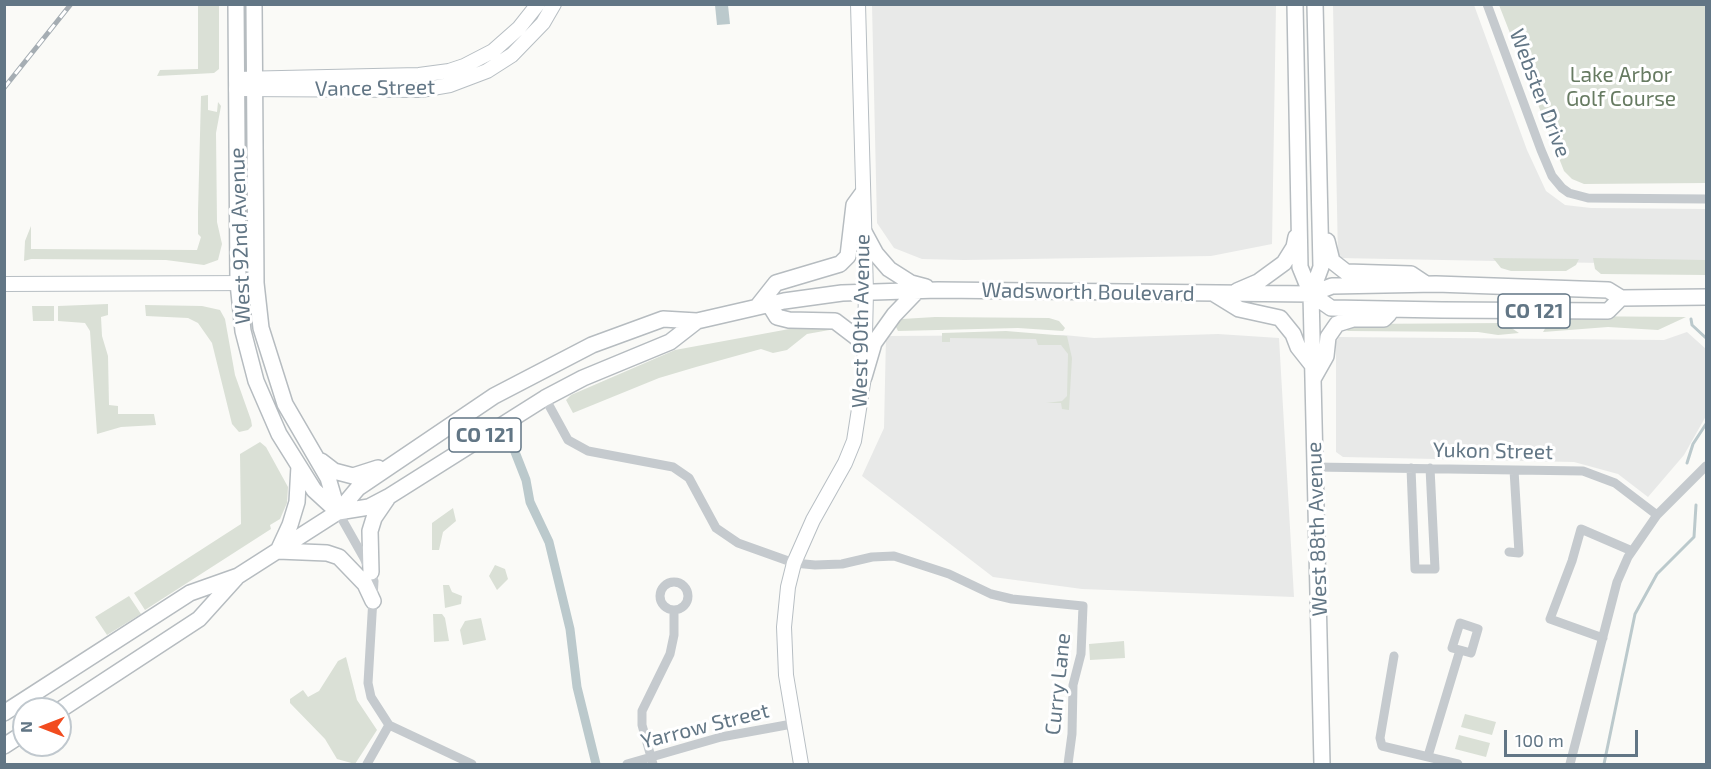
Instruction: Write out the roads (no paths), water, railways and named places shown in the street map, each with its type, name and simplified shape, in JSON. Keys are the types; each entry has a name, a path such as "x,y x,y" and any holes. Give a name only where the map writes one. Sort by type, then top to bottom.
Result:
{"main road":[{"name":"West 92nd Avenue","path":"236,4 238,284 243,331 256,381 275,426 314,489 338,512"},
{"name":"West 92nd Avenue","path":"254,4 256,284 261,328 285,404 332,487 338,512"},
{"name":"West 88th Avenue","path":"1295,4 1300,267 1311,294 1322,765"},
{"name":"West 88th Avenue","path":"1311,294 1321,267 1315,4"},
{"path":"862,194 854,205 848,256 840,264 776,284 763,305 777,317 789,320 836,321 856,337 865,350"},
{"path":"1319,215 1327,228 1327,250 1332,261 1346,272 1411,274 1426,284"},
{"path":"1232,293 1258,282 1284,263 1294,247 1299,226"},
{"path":"863,230 876,254 889,268 911,283 938,290"},
{"name":"Wadsworth Boulevard","path":"866,292 938,290 1311,294 1332,285 1426,284 1608,290 1621,298 1707,297"},
{"path":"864,377 874,343 894,315 917,291"},
{"name":"CO 121","path":"4,713 190,593 238,576 278,551 338,512 358,488 494,396 592,345 663,320 697,321 763,305 866,292"},
{"path":"1213,293 1239,309 1280,318 1293,334 1313,373 1326,356 1328,337 1336,324 1353,319 1384,319 1393,309"},
{"name":"Wadsworth Boulevard","path":"1311,294 1331,308 1393,309 1608,310 1621,298"},
{"name":"CO 121","path":"338,512 369,507 388,497 546,398 583,378 670,342 697,321"},
{"path":"317,458 334,471 353,476 371,472 400,458"},
{"path":"299,466 297,502 278,551 327,553 339,557 365,584 373,601"},
{"path":"371,572 370,531 374,518 388,497"},
{"name":"CO 121","path":"72,702 199,619 238,576"}],"street":[{"name":"Vance Street","path":"236,84 419,75 449,71 493,51 519,28 538,4"},
{"name":"Vance Street","path":"255,83 421,90 450,85 487,71 512,55 543,23 554,4"},
{"name":"West 90th Avenue","path":"801,765 792,724 786,675 784,627 788,587 794,563 813,520 845,463 854,441 864,377 866,292 858,4"},
{"name":"Webster Drive","path":"1487,4 1541,150 1552,176 1562,188 1569,193 1588,198 1707,200"},
{"path":"4,284 256,284"},
{"path":"546,398 568,440 588,451 673,467 689,478 716,528 738,543 794,563"},
{"path":"1570,765 1617,582 1632,551 1657,515 1707,466"},
{"name":"Yukon Street","path":"1314,467 1583,471 1615,483 1657,515"},
{"path":"1411,468 1415,569 1435,569 1430,468"},
{"path":"1509,552 1518,553 1514,470"},
{"name":"West 92nd Avenue","path":"338,512 374,581 369,631 368,683 371,697 389,725"},
{"path":"1603,638 1550,619 1567,578 1581,529 1632,551"},
{"name":"Curry Lane","path":"794,563 842,564 872,557 894,556 950,574 991,594 1012,599 1083,606 1081,654 1073,685 1072,734 1068,765"},
{"path":"652,761 642,725 642,711 645,700 670,654 674,635 674,610"},
{"path":"1428,756 1460,650"},
{"path":"1394,656 1380,742 1385,749 1428,756 1458,765"},
{"name":"Yarrow Street","path":"627,765 652,761 721,737 792,724"},
{"path":"367,765 389,725 472,765"}],"waterway":[{"path":"1691,319 1692,325 1706,338"},
{"path":"1687,463 1693,444 1706,424"},
{"path":"508,434 526,480 530,502 549,542 570,629 577,687 596,764"},
{"path":"1604,764 1635,614 1657,574 1694,537 1696,505"}],"railway":[{"path":"4,88 71,4"}],"park label":[{"name":"Lake Arbor Golf Course","path":"1621,87"}]}
